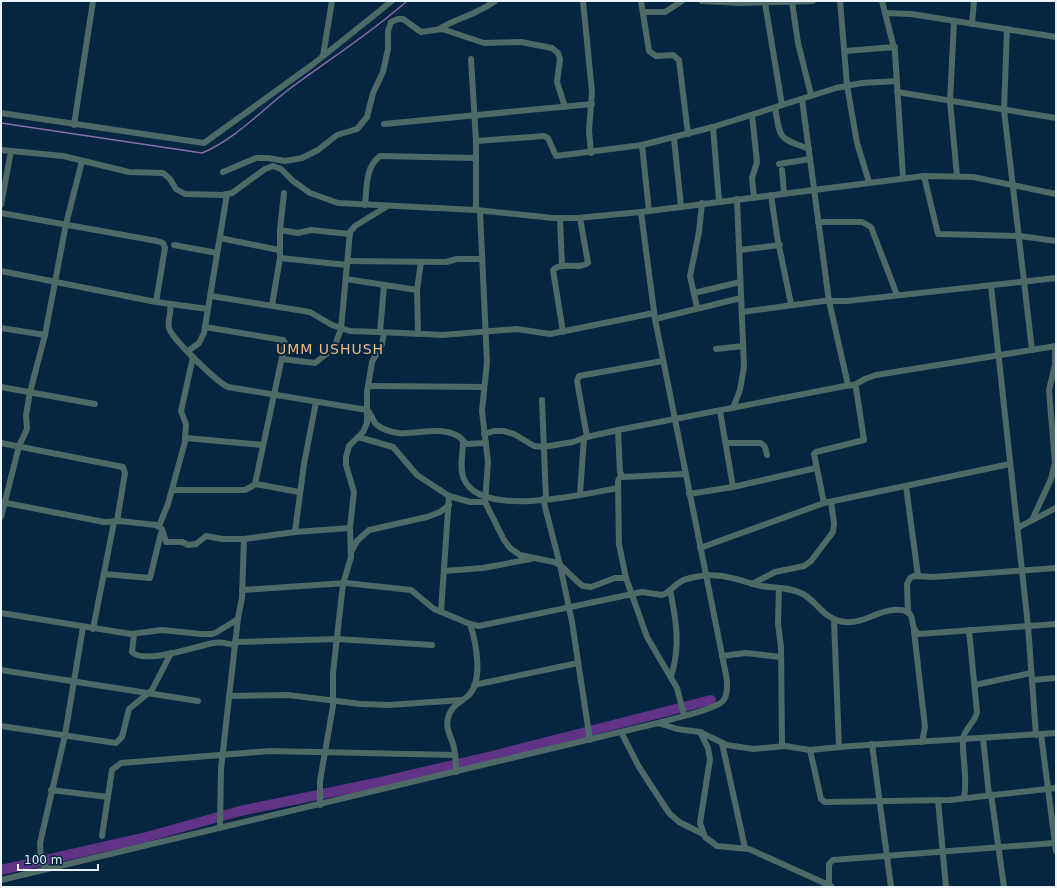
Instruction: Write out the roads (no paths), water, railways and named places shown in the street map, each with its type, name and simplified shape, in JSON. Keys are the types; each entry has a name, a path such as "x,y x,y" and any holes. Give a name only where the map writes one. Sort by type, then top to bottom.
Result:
{"street":[{"path":"74,125 92,1"},
{"path":"323,56 332,1"},
{"path":"1,113 204,143 323,56 392,1"},
{"path":"1,150 63,156 129,172 163,173 170,179 176,189 185,194 227,194 239,189 267,167 308,156 337,135 354,130 363,124 367,117 373,92 385,63 388,49 388,31 391,22 403,19 417,30 423,32 439,29 459,18 483,10 495,1"},
{"path":"583,1 592,104 589,131 591,153"},
{"path":"641,1 649,51 656,56 673,55 679,60 688,134"},
{"path":"643,12 668,11 682,1"},
{"path":"702,1 765,3 813,1"},
{"path":"840,1 847,85 857,143 869,182"},
{"path":"882,1 894,47 903,178"},
{"path":"972,24 974,1"},
{"path":"792,2 799,49 811,95"},
{"path":"765,3 782,105"},
{"path":"885,12 911,14 1056,37"},
{"path":"954,21 950,101 957,176"},
{"path":"439,29 484,43 530,43 554,49 560,59 557,82 565,106"},
{"path":"1008,29 1004,110 1012,186 1020,236 1032,350"},
{"path":"845,51 894,47"},
{"path":"471,59 476,141 478,211 482,259 484,332 487,362 482,411 488,470 485,499"},
{"path":"476,141 544,136 548,138 556,156 591,153 674,138 847,85 897,81"},
{"path":"897,92 1056,118"},
{"path":"802,98 829,301 864,440 816,452 814,458 824,503"},
{"path":"384,124 592,104"},
{"path":"775,108 779,133 782,137 809,149"},
{"path":"752,115 757,162 752,178 754,197"},
{"path":"713,127 719,201"},
{"path":"674,138 681,206"},
{"path":"642,145 649,211"},
{"path":"1,205 11,151"},
{"path":"365,205 370,168 374,160 380,156 476,158"},
{"path":"223,172 256,158 268,158 278,164 298,186 316,197 338,203 386,207 478,211 560,218 580,218 641,212 702,203 924,176 957,176 987,180 1056,194"},
{"path":"784,193 780,167 810,159"},
{"path":"1,517 3,503 19,446 27,429 26,415 30,392 45,335 66,224 82,161"},
{"path":"924,176 938,234 1020,236 1056,241"},
{"path":"272,305 280,258 280,230 284,193"},
{"path":"188,351 199,343 203,336 211,296 227,194"},
{"path":"771,195 791,304"},
{"path":"733,408 743,375 742,312 736,199"},
{"path":"697,307 691,270 700,232 702,203"},
{"path":"282,359 311,363 317,362 336,345 341,329 350,234 355,226 386,207"},
{"path":"1,880 590,740 658,723 712,707 722,701 727,690 722,656 654,316 641,212"},
{"path":"1,213 163,243 165,248 156,302"},
{"path":"560,218 562,266"},
{"path":"563,332 553,270 562,266 584,266 588,263 580,218"},
{"path":"818,222 862,222 869,225 874,231 897,295"},
{"path":"280,230 298,233 311,230 350,234"},
{"path":"220,238 279,250"},
{"path":"174,245 217,253"},
{"path":"739,250 780,245"},
{"path":"280,258 347,263 482,259"},
{"path":"418,334 417,290 421,262"},
{"path":"1,271 156,302 208,309"},
{"path":"742,312 791,304 843,301 1056,278"},
{"path":"346,279 417,290"},
{"path":"694,293 740,282"},
{"path":"320,805 320,781 333,700 332,679 343,584 349,566 351,552 350,528 354,492 346,465 346,456 349,446 358,437 367,424 368,386 372,362 382,344 384,286"},
{"path":"991,286 1028,626 1032,677 1056,851"},
{"path":"211,296 314,313 327,322 341,329 350,331 443,335 517,329 544,334 563,332 654,316 741,298"},
{"path":"170,304 170,330 193,357 224,386 367,410 375,423 392,433 403,434 429,431 458,436 463,442 469,444 486,443"},
{"path":"205,327 283,340 285,344 255,484"},
{"path":"1,328 45,335"},
{"path":"716,349 743,346"},
{"path":"484,434 494,431 503,431 514,434 534,446 543,447 573,442 618,430 851,385 876,376 1056,346 1055,365 1049,390 1054,409 1056,459 1051,478 1032,520"},
{"path":"104,574 150,578 161,528 185,438 186,424 181,411 193,357"},
{"path":"580,494 585,438 577,381 579,376 663,361"},
{"path":"368,386 484,387"},
{"path":"1,387 95,404"},
{"path":"542,400 544,499 569,607 590,740"},
{"path":"295,532 299,492 316,402"},
{"path":"720,411 734,487"},
{"path":"618,430 621,475 618,480 619,544 626,578 647,637 671,676 679,694 684,715"},
{"path":"185,438 189,437 263,445"},
{"path":"358,437 392,447 416,475 449,496 470,502 485,499 544,499 618,488"},
{"path":"463,442 463,479 471,489 485,499 507,544 517,553 560,565 579,583 586,587 594,586 615,578 626,578"},
{"path":"1,443 123,467 125,473 93,629"},
{"path":"726,444 760,443 765,447 767,455"},
{"path":"700,548 824,503 1010,464"},
{"path":"689,494 734,487 816,468"},
{"path":"621,475 623,477 685,474"},
{"path":"172,490 245,490 255,484 299,492"},
{"path":"906,486 918,576"},
{"path":"441,612 449,496"},
{"path":"752,584 775,572 804,566 812,561 833,532 834,523 831,502"},
{"path":"3,503 104,522 116,521 161,528"},
{"path":"351,552 357,541 369,530 427,517 440,512 448,505"},
{"path":"1017,528 1056,508"},
{"path":"161,528 166,542 182,542 188,545 196,544 206,536 222,539 244,539 295,532 350,528"},
{"path":"220,828 222,754 238,619 242,603 244,539"},
{"path":"444,571 483,568 535,558"},
{"path":"922,742 926,727 914,631 908,612 908,582 912,577 918,576 934,577 1056,568"},
{"path":"242,590 343,584 411,590 420,596 430,606 441,612 470,624 482,625 642,592 659,596 670,590 682,580 705,576 731,577 752,584 801,593 834,620 849,623 862,621 884,611 908,612"},
{"path":"779,588 778,624 780,642 782,746"},
{"path":"670,590 678,640 671,676"},
{"path":"1,613 93,629 134,634 162,630 212,634 238,619"},
{"path":"834,620 839,747"},
{"path":"456,772 453,743 448,732 447,722 452,708 469,694 474,685 477,656 470,624"},
{"path":"914,631 918,634 1056,624"},
{"path":"47,869 42,860 40,843 51,790 65,736 83,627"},
{"path":"964,798 966,776 963,740 966,732 972,725 977,715 969,630"},
{"path":"134,634 131,650 134,654 150,656 171,653 214,642 235,644 337,639 432,645"},
{"path":"1,726 114,744 122,737 127,712 130,707 149,693 171,653"},
{"path":"722,656 746,653 780,657"},
{"path":"474,685 578,663"},
{"path":"1,670 198,701"},
{"path":"975,685 1032,677 1056,678"},
{"path":"229,696 280,694 361,704 389,705 461,700"},
{"path":"658,723 677,729 700,732 728,746 753,749 782,746 810,750 872,744 963,740 1056,733"},
{"path":"621,732 639,767 669,813 679,822 703,834 712,843 721,848 745,848 831,886"},
{"path":"700,732 708,748 710,759 700,823 703,834"},
{"path":"983,738 1004,887"},
{"path":"722,743 745,848"},
{"path":"872,744 891,887"},
{"path":"810,750 822,801 880,802 938,800 1056,788"},
{"path":"102,836 112,770 118,764 270,751 455,755"},
{"path":"51,790 108,797"},
{"path":"938,800 946,887"},
{"path":"831,886 828,866 832,860 1054,843"}],"waterway":[{"path":"1,123 202,153 236,133 288,90 364,36 407,1"},
{"path":"1,870 143,838 240,811 376,783 492,756 711,700"}],"district":[{"name":"UMM USHUSH","path":"330,349"}]}
